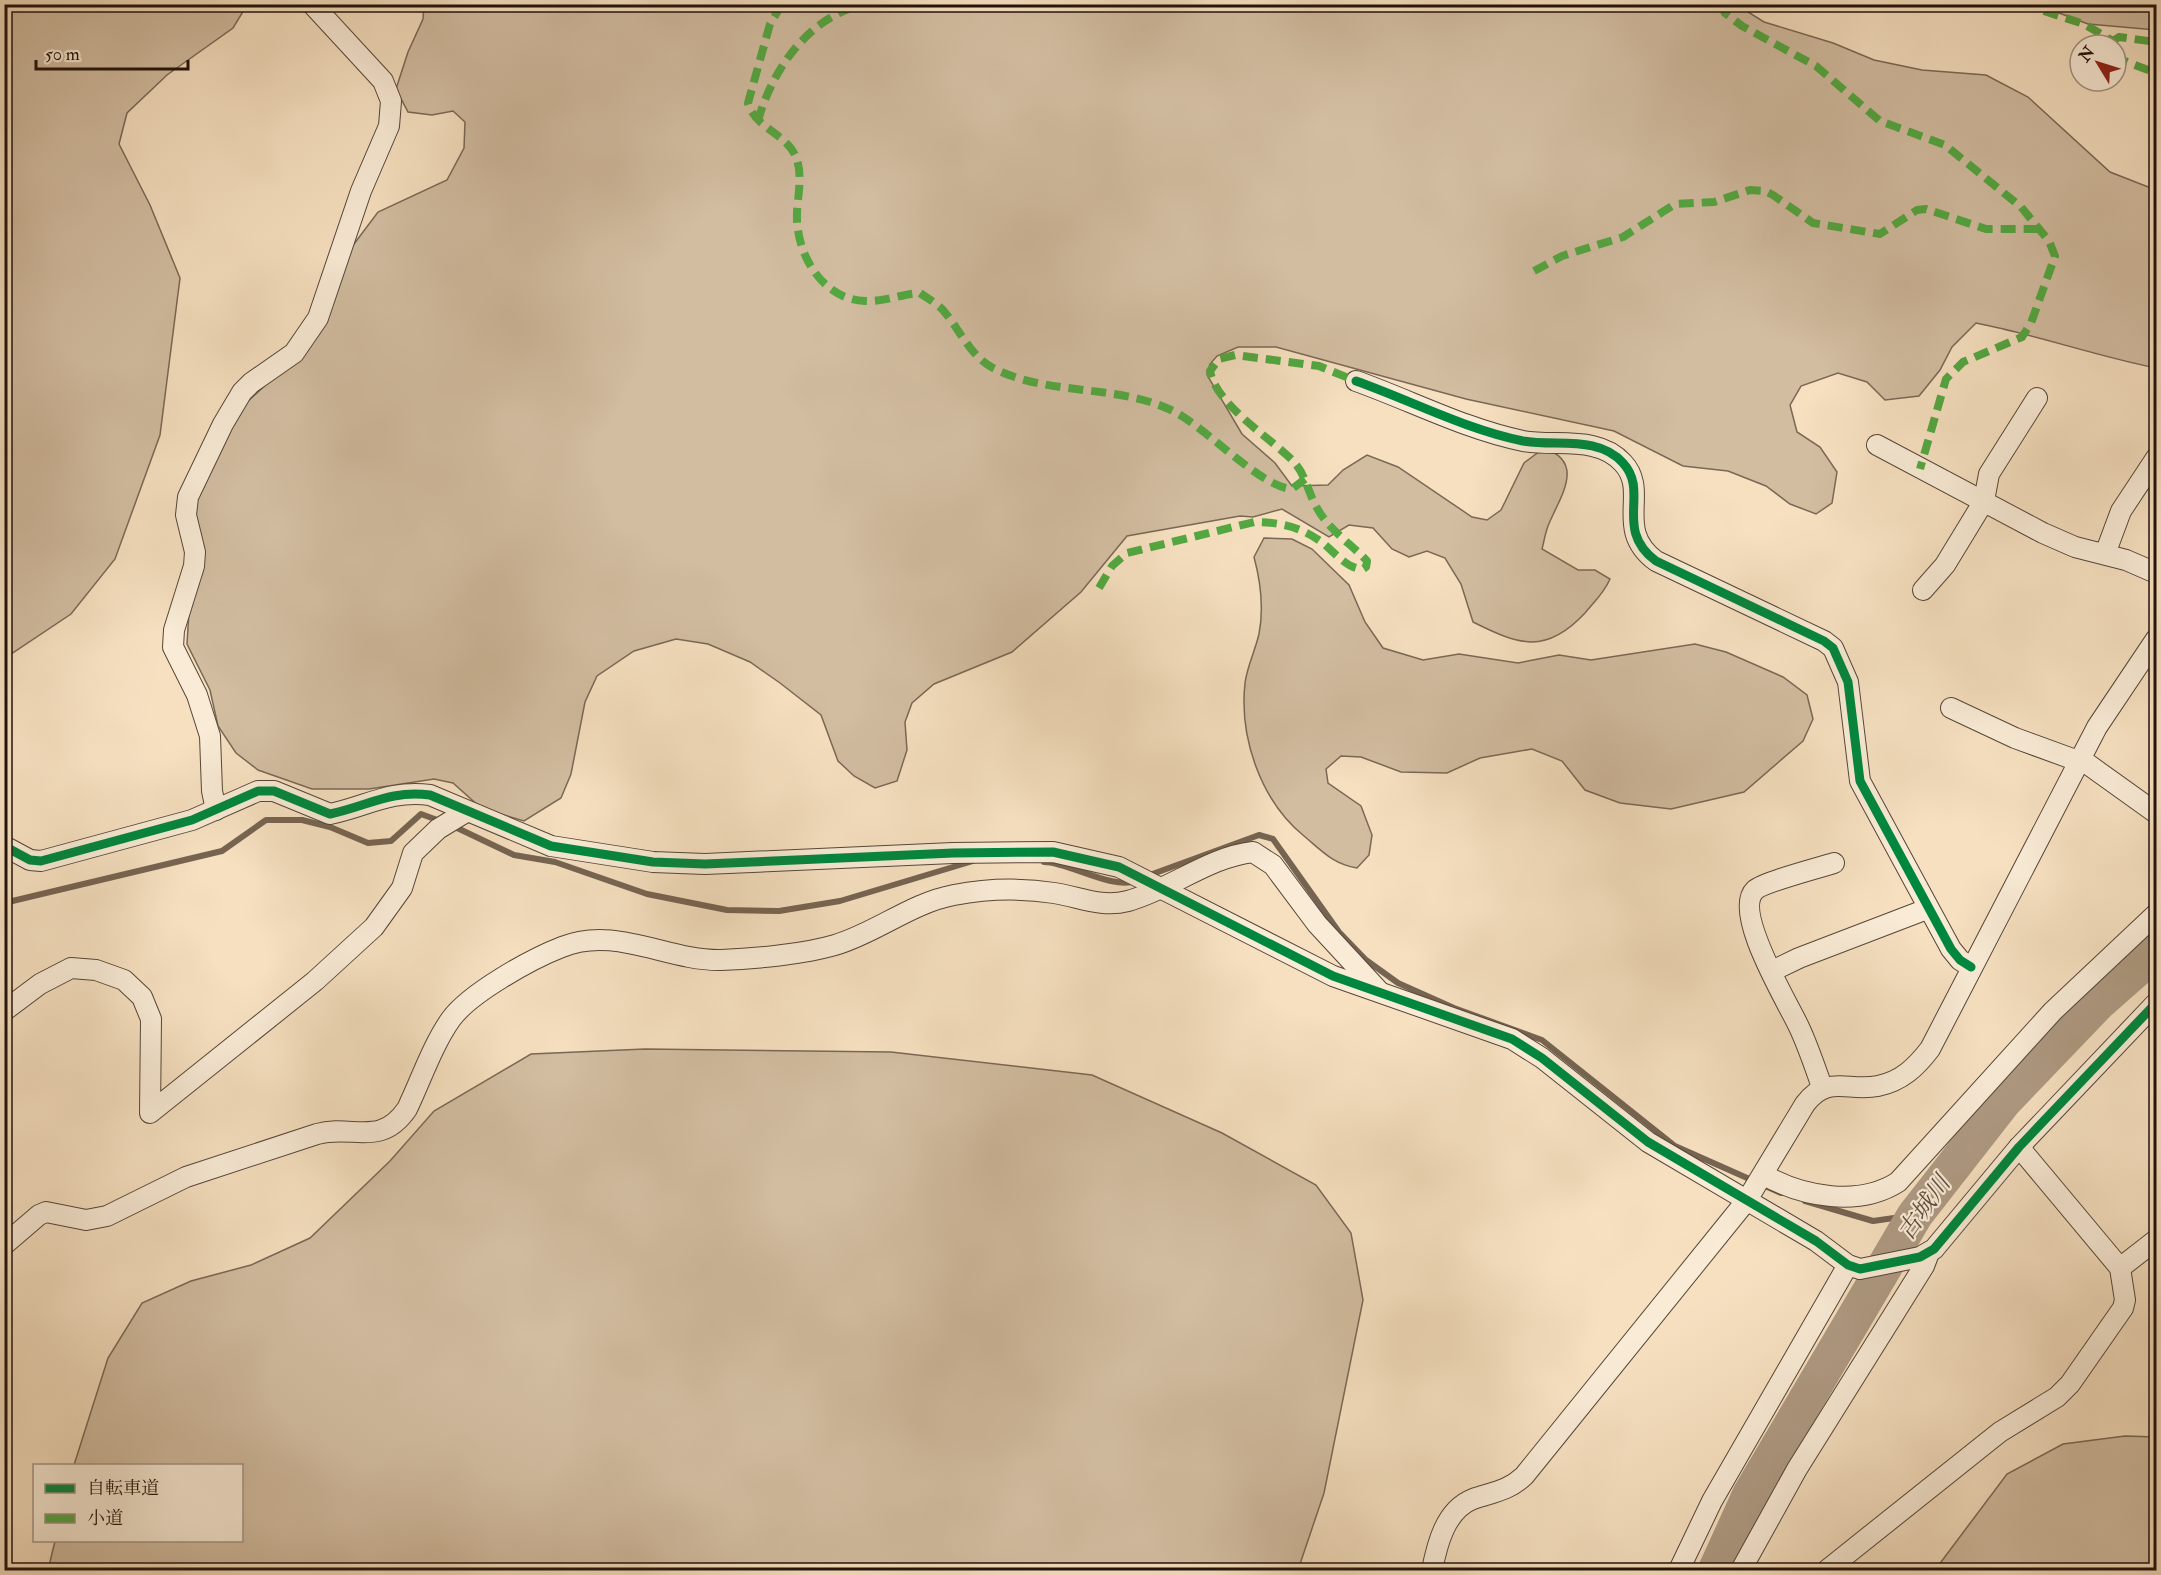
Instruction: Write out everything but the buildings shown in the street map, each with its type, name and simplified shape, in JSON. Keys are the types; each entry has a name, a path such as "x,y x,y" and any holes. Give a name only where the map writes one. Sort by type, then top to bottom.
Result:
{"street":[{"path":"216,810 212,791 210,736 197,695 173,647 174,630 194,566 195,552 186,515 188,497 223,424 242,392 251,383 294,353 318,318 361,191 381,150 391,114 391,101 383,81 312,4"},
{"path":"1356,381 1414,402 1463,426 1525,441 1589,445 1606,450 1624,463 1630,473 1634,486 1635,536 1645,553 1656,561 1824,641 1833,648 1848,682 1860,781 1927,909 1951,949 1960,960 1971,967"},
{"path":"1923,590 1945,565 1984,501 1989,474 2037,398"},
{"path":"1876,445 2043,533 2075,547 2105,554 2157,573"},
{"path":"2105,554 2121,511 2157,458"},
{"path":"1432,1570 1441,1534 1450,1518 1472,1500 1503,1491 1524,1476 1757,1186 1805,1104 1822,1087 1876,1087 1905,1076 1930,1049 2078,761 2097,727 2157,639"},
{"path":"1951,708 2015,738 2078,761 2106,775 2157,813"},
{"path":"4,846 30,860 41,861 192,820 258,791 274,791 330,814 385,796 414,793 430,795 551,846 653,862 705,864 953,853 1053,852 1119,867 1286,953 1382,994 1512,1039 1542,1058 1648,1142 1757,1186 1837,1197 1874,1194 1898,1182 2053,1011 2157,914"},
{"path":"4,1011 40,984 71,968 96,970 124,980 142,997 151,1018 150,1113 315,981 374,927 402,888 412,853 438,829 466,812"},
{"path":"4,1245 39,1215 46,1212 86,1220 107,1216 186,1177 316,1134 330,1130 375,1133 387,1129 400,1119 444,1030 460,1008 503,978 560,947 583,939 601,938 687,957 721,960 835,945 893,918 954,895 1036,891 1095,904 1112,904 1244,853 1260,855 1273,865 1317,924 1382,994"},
{"path":"1822,1087 1812,1055 1772,971 1750,918 1752,895 1758,888 1833,863"},
{"path":"1772,971 1798,958 1927,909"},
{"path":"1757,1186 1832,1251 1854,1267 1924,1255 2019,1147 2157,1003"},
{"path":"1827,1570 2000,1432 2037,1411 2070,1384 2122,1308 2125,1300 2120,1268 2019,1147"},
{"path":"2120,1268 2157,1240"},
{"path":"1741,1570 1797,1468 1924,1266 1924,1255"},
{"path":"1679,1570 1712,1501 1854,1267"}],"shaded area":[{"path":"5,4 247,5 233,28 167,75 127,113 119,144 150,205 180,278 160,435 115,559 71,614 5,658"},
{"path":"424,5 1737,5 1764,22 1833,43 1874,60 1922,70 1986,75 2028,97 2110,172 2156,190 2156,368 1976,323 1952,347 1940,370 1919,396 1885,400 1867,382 1838,373 1801,386 1790,405 1797,432 1820,447 1837,472 1832,503 1816,514 1790,504 1766,486 1728,471 1683,466 1614,431 1466,399 1276,347 1238,347 1217,356 1210,364 1207,375 1242,434 1275,463 1292,486 1328,485 1343,470 1367,455 1398,467 1472,517 1487,520 1501,510 1524,463 1544,448 1557,455 1564,463 1567,472 1563,493 1548,526 1542,549 1578,570 1595,570 1610,579 1605,589 1585,613 1558,635 1532,642 1518,640 1473,622 1461,584 1445,558 1427,551 1409,557 1392,549 1373,528 1349,525 1329,537 1282,509 1253,517 1240,516 1127,536 1081,592 1012,652 934,684 912,703 905,722 907,750 897,781 875,788 854,776 838,761 821,715 780,683 750,662 708,644 676,639 634,651 597,676 585,702 571,774 561,798 524,821 481,808 453,783 434,779 369,789 312,789 258,770 236,753 218,726 210,690 187,644 196,497 224,437 245,404 273,378 351,248 378,212 447,180 464,148 465,122 453,111 432,115 408,112 396,89 408,52 423,19"},
{"path":"2038,5 2156,5 2156,30 2088,24"},
{"path":"1264,538 1292,539 1312,549 1349,585 1365,622 1383,648 1423,660 1459,654 1518,663 1559,655 1591,660 1695,644 1726,652 1783,677 1807,695 1813,719 1803,741 1744,792 1671,809 1620,803 1585,790 1562,761 1532,749 1480,758 1447,773 1401,772 1361,757 1341,756 1326,769 1328,783 1361,806 1372,835 1369,855 1357,868 1349,866 1328,856 1289,822 1265,787 1250,746 1244,704 1245,683 1261,624 1261,596 1254,557"},
{"path":"645,1049 891,1052 1092,1075 1222,1133 1316,1185 1351,1233 1363,1300 1324,1493 1298,1570 48,1570 55,1542 243,1542 243,1464 74,1464 108,1358 142,1303 191,1281 251,1265 310,1238 390,1161 434,1111 531,1054"},
{"path":"2125,1436 2156,1437 2156,1570 1935,1570 2007,1474 2063,1444"}],"waterway":[{"path":"4,903 222,851 266,820 302,820 330,827 368,843 391,841 421,814 440,821"},
{"path":"453,826 514,855 555,862 647,894 727,910 779,911 840,901 973,861"},
{"path":"1147,876 1259,835 1273,839 1339,932 1366,960 1398,983 1454,1008 1542,1040 1675,1146 1781,1193"},
{"path":"1044,862 1065,866 1115,882 1135,881"},
{"name":"古城川","path":"1716,1570 1750,1495 1915,1215 2004,1101 2098,1003 2156,952"},
{"path":"1805,1201 1873,1221 1915,1215"}],"marked path":[{"path":"782,4 770,24 748,103 757,119 785,142 796,157 799,173 797,213 799,235 809,263 826,285 851,299 865,301 920,293 942,309 971,349 993,368 1037,383 1131,397 1153,403 1188,420 1265,479 1292,489 1305,479"},
{"path":"758,121 773,82 797,46 829,19 847,9 868,4"},
{"path":"1720,4 1725,13 1742,26 1816,66 1880,121 1945,145 2021,207 2049,241 2055,256 2031,323 2022,337 1963,362 1946,379 1920,469"},
{"path":"2022,4 2084,24 2099,33"},
{"path":"2128,38 2156,42"},
{"path":"2128,62 2156,73"},
{"path":"1534,271 1562,256 1623,237 1675,204 1714,202 1750,190 1765,191 1773,195 1813,223 1880,234 1917,210 1926,209 1986,229 2038,229"},
{"path":"1099,588 1112,566 1127,553 1254,522 1295,528 1323,543 1350,566 1363,569 1366,567 1367,561 1322,516 1298,467 1233,408 1214,384 1210,371 1219,359 1235,355 1319,366 1356,381"}],"cycle path":[{"path":"1356,381 1459,422 1501,436 1536,443 1589,445 1613,454 1623,463 1634,486 1636,536 1643,549 1656,561 1824,641 1833,648 1848,682 1860,781 1951,949 1960,960 1971,967"},
{"path":"4,846 30,860 41,861 192,820 258,791 274,791 330,814 390,797 430,795 551,846 653,862 705,864 953,853 1053,852 1119,867 1333,976 1512,1039 1542,1058 1648,1142 1816,1241 1848,1265 1860,1269 1920,1257 1934,1249 2019,1147 2156,1003"}]}
